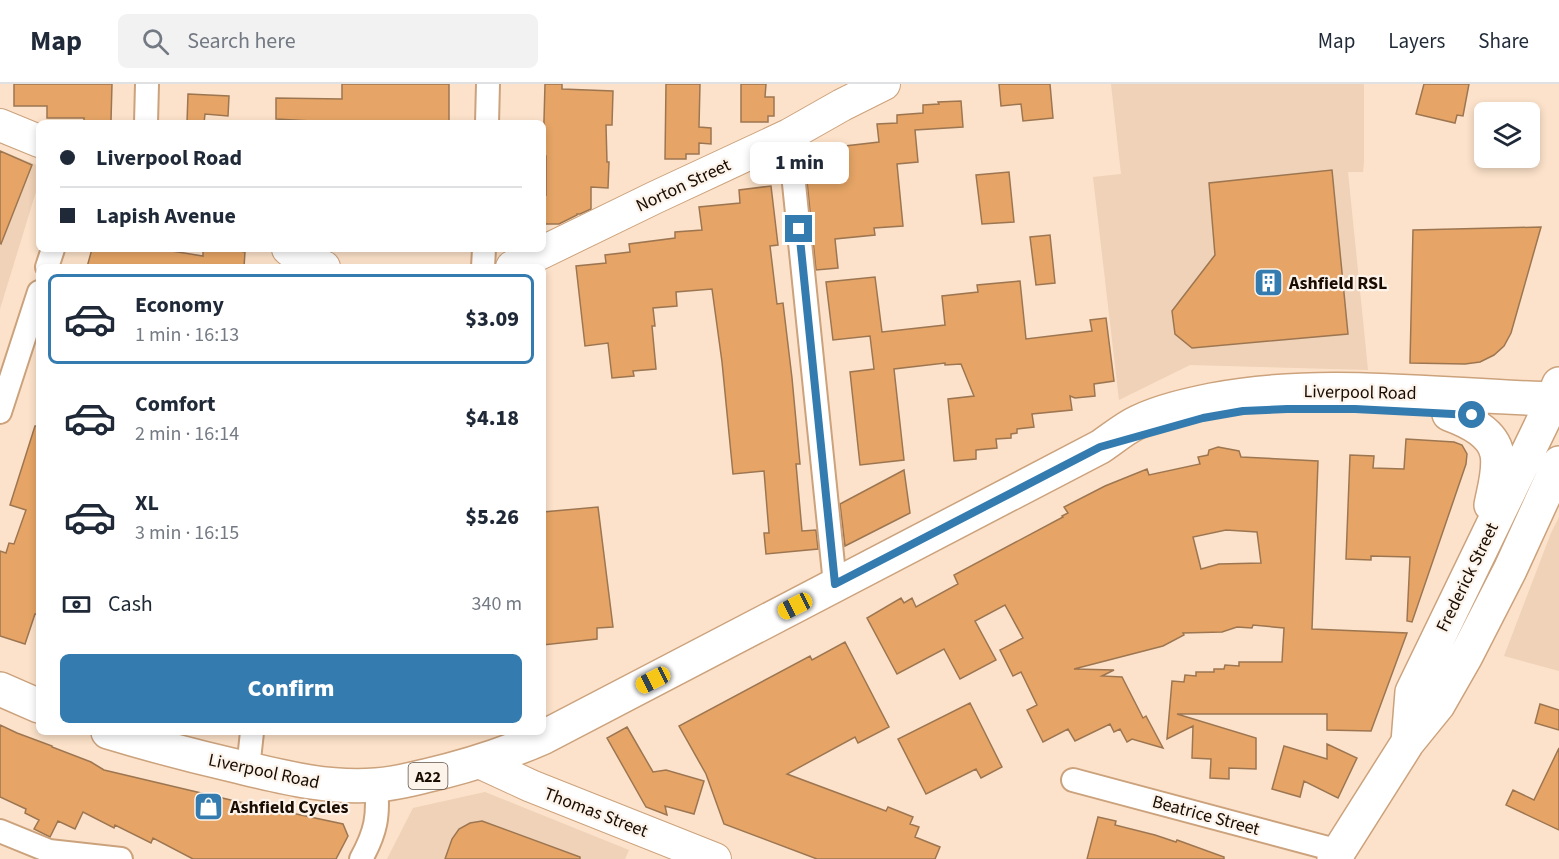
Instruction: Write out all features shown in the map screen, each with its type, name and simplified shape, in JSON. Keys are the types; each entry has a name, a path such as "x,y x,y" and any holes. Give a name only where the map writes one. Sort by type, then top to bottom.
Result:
{"main road":[{"name":"Norton Street","path":"546,250 789,135 842,94 884,84"},
{"path":"0,125 36,140"},
{"name":"Norton Street","path":"518,264 543,252"},
{"name":"Liverpool Road","path":"118,735 306,782 376,785 408,781 479,762 542,738 1100,447 1138,422 1184,406 1233,396 1332,389 1555,403"},
{"name":"Liverpool Road","path":"1100,447 1203,418 1243,411 1321,409 1449,414 1555,403"},
{"name":"Frederick Street","path":"1408,742 1412,692 1486,536 1555,403"},
{"path":"1449,414 1478,427 1493,443 1497,453 1498,463 1486,536"},
{"name":"Frederick Street","path":"1336,855 1408,742 1438,705 1466,656 1510,570 1559,464"},
{"path":"0,689 36,705"},
{"name":"Thomas Street","path":"479,762 531,786 715,859"}],"street":[{"path":"146,120 147,84"},
{"path":"487,120 488,84"},
{"path":"789,135 835,584"},
{"path":"0,412 36,301"},
{"path":"248,769 252,735"},
{"name":"Beatrice Street","path":"1073,780 1336,855"},
{"path":"362,859 378,817 376,785"},
{"path":"0,831 49,851 122,859"}],"shaded area":[{"path":"1111,84 1364,84 1363,172 1348,172 1368,370 1190,365 1119,400 1093,177 1121,174"},
{"path":"0,150 36,165 36,192 0,309"},
{"path":"1559,517 1559,671 1504,656"},
{"path":"485,792 629,850 625,859 387,859 413,808"}],"building":[{"path":"14,84 112,84 111,120 47,118 47,106 14,106"},
{"path":"342,84 449,84 449,120 276,119 276,98 342,99"},
{"path":"545,84 562,84 562,89 613,91 612,125 606,125 607,162 609,162 608,188 591,187 591,209 559,224 546,224 546,120 544,120"},
{"path":"666,84 700,84 699,127 711,128 711,144 699,143 699,154 686,154 686,159 665,159"},
{"path":"741,84 766,84 765,97 774,97 774,116 768,116 768,122 741,122"},
{"path":"999,84 1050,84 1053,118 1023,121 1021,104 1001,106"},
{"path":"1424,84 1469,84 1463,116 1457,115 1455,123 1416,114"},
{"path":"188,94 229,96 228,116 205,114 204,120 187,120"},
{"path":"961,101 963,127 915,130 918,162 897,164 903,226 874,228 875,235 835,239 838,268 816,270 804,152 845,149 845,146 879,142 877,124 897,123 897,115 923,113 923,105"},
{"path":"0,151 32,165 1,244 0,243"},
{"name":"Ashfield RSL","path":"1332,170 1348,334 1192,348 1175,334 1172,311 1215,255 1209,183"},
{"path":"1009,172 1014,222 982,224 976,175"},
{"path":"771,186 778,245 770,246 777,304 783,303 792,378 800,464 796,464 802,531 816,530 818,549 766,554 764,533 769,533 764,471 733,474 712,289 676,292 677,306 653,308 655,326 652,326 656,369 633,371 634,376 612,378 608,343 585,346 576,266 606,263 605,255 630,252 629,244 675,238 675,232 702,230 699,207 740,203 739,190"},
{"path":"1541,227 1511,333 1504,346 1494,355 1480,362 1410,363 1413,230"},
{"path":"1050,235 1055,283 1036,285 1030,237"},
{"path":"91,252 178,252 203,256 203,252 245,252 244,264 88,264"},
{"path":"875,277 882,332 945,325 942,296 978,292 977,285 1020,281 1026,339 1092,331 1090,320 1106,318 1114,381 1094,384 1095,396 1075,398 1070,396 1072,410 1032,414 1034,427 1017,429 1017,433 1011,434 1011,438 996,439 997,448 976,450 976,459 954,461 948,399 974,396 961,364 945,365 945,363 894,369 904,460 860,465 850,372 874,369 870,336 833,340 826,282"},
{"path":"36,426 36,614 25,644 0,636 0,551 6,553 9,543 14,544 26,510 10,505"},
{"path":"1406,439 1454,442 1462,445 1467,454 1466,464 1412,622 1407,621 1410,557 1371,556 1371,560 1346,559 1350,455 1374,456 1373,468 1404,469"},
{"path":"1218,447 1239,451 1241,457 1318,461 1312,629 1407,633 1371,731 1327,730 1327,714 1177,714 1256,738 1256,769 1229,768 1229,779 1210,778 1211,759 1192,758 1193,726 1167,739 1172,681 1184,682 1185,675 1196,676 1196,672 1214,672 1214,669 1224,669 1225,665 1239,666 1239,662 1282,662 1284,628 1253,625 1252,628 1237,627 1222,632 1183,633 1184,635 1163,646 1074,669 1114,670 1102,676 1122,677 1143,718 1146,716 1163,748 1132,739 1127,742 1120,729 1114,732 1110,724 1075,741 1068,729 1043,742 1027,710 1037,705 1021,672 1013,676 1000,650 1023,638 1005,605 975,621 996,660 960,679 944,649 897,674 867,618 901,598 904,603 912,598 916,607 958,584 954,575 1063,517 1068,513 1064,507 1105,486 1147,469 1149,475 1200,464 1198,457 1208,455 1209,450","holes":["1226,530 1257,532 1261,563 1219,564 1201,569 1193,537"]},
{"path":"904,470 910,513 845,546 840,504"},
{"path":"598,507 613,627 597,628 597,639 546,645 546,512"},
{"path":"845,642 889,727 858,743 855,737 787,774 886,811 888,807 913,817 910,824 919,827 915,837 940,847 935,859 817,859 724,824 706,774 679,726 810,656 812,660"},
{"path":"970,703 1002,767 981,778 976,769 926,794 898,739"},
{"path":"1540,704 1559,710 1559,730 1535,723"},
{"path":"0,725 91,762 104,770 343,824 348,836 336,859 193,859 153,838 151,843 83,812 75,829 58,821 50,837 34,829 39,820 25,813 26,809 0,797"},
{"path":"627,727 653,772 666,770 704,781 694,814 665,806 667,815 646,807 607,738"},
{"path":"1327,744 1357,758 1338,798 1304,781 1300,797 1272,789 1284,746 1327,759"},
{"path":"1559,748 1559,830 1506,805 1513,790 1534,800"},
{"path":"1098,817 1116,821 1115,825 1176,842 1177,840 1224,857 1224,859 1087,859"},
{"path":"482,821 580,857 580,859 445,859 452,839 459,829 470,823"}],"place":[{"name":"Ashfield RSL","path":"1268,283"},
{"name":"Ashfield Cycles","path":"209,807"}],"route":[{"path":"799,229 835,584 1100,447 1203,418 1243,411 1287,409 1355,409 1472,415"}]}
